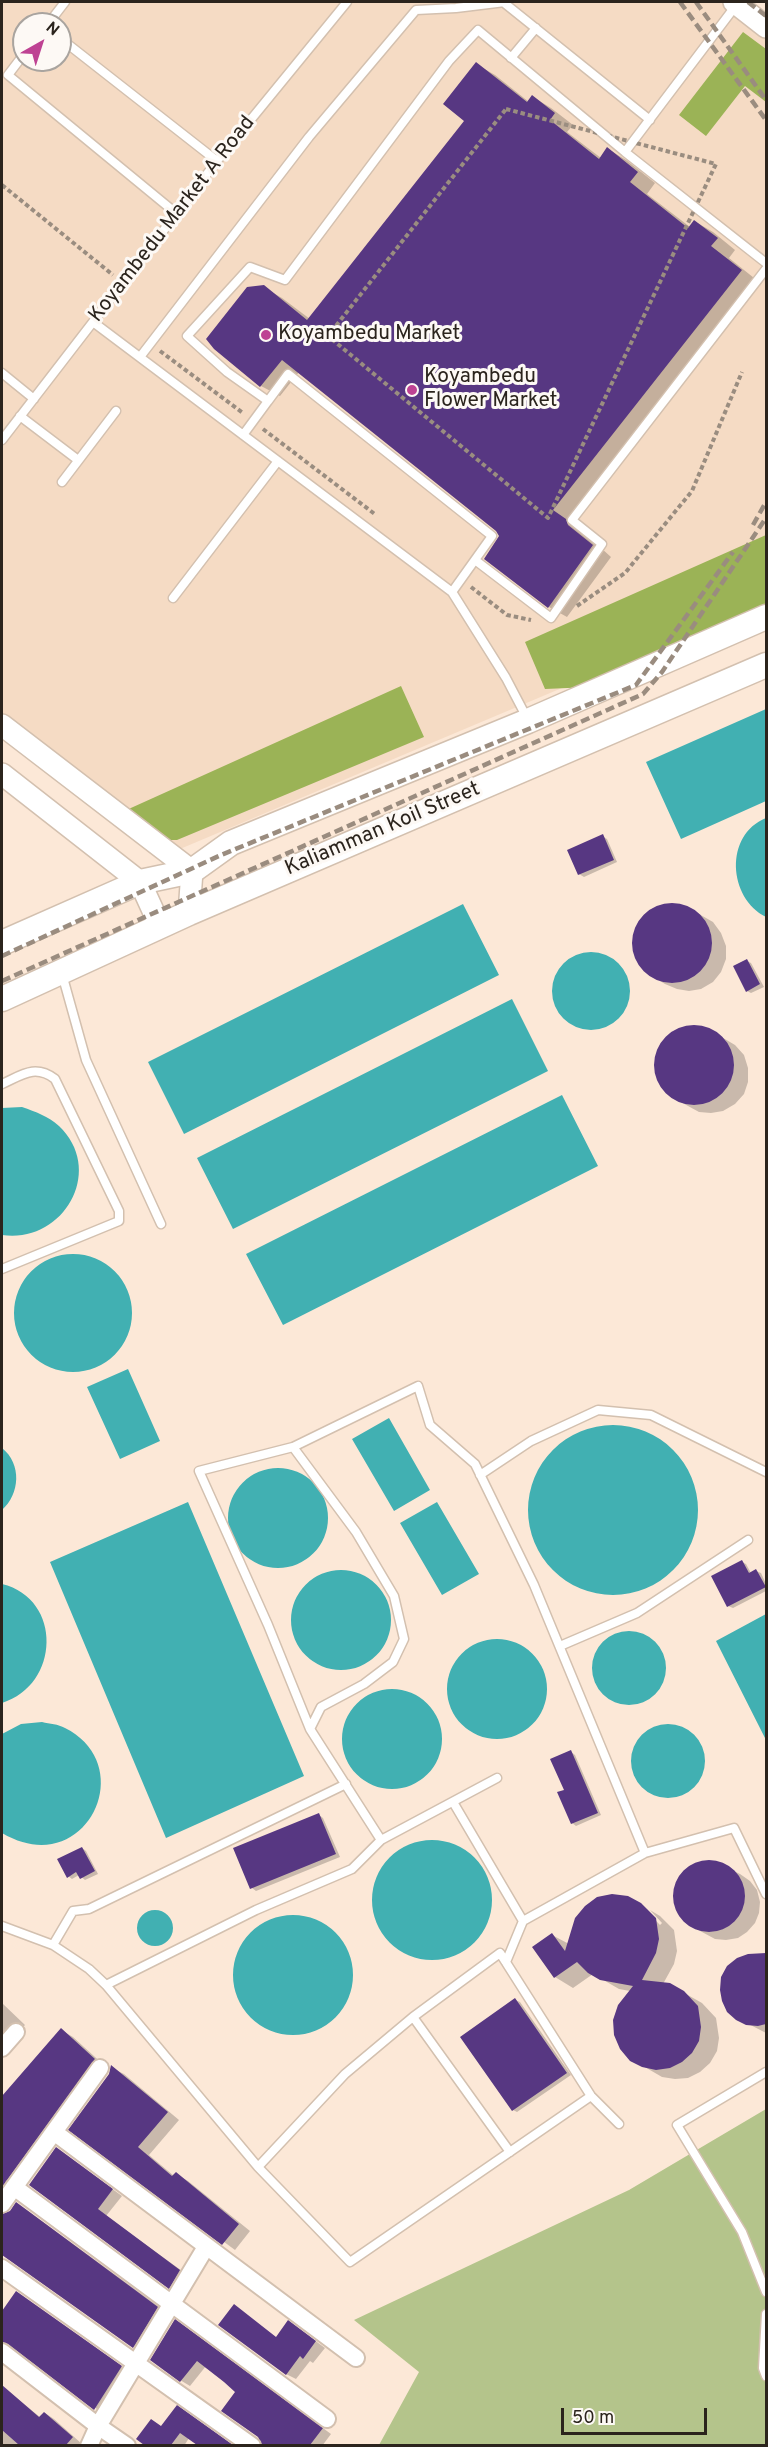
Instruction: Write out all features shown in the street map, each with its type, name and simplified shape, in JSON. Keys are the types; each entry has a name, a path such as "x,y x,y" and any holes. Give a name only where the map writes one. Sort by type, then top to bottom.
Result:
{"main road":[{"path":"2,943 140,882 192,871 231,843 528,721 766,618"},
{"name":"Kaliamman Koil Street","path":"2,999 189,913 766,665"}],"street":[{"path":"736,3 766,27"},
{"path":"2,725 192,871 189,913"},
{"path":"2,774 140,882 160,926"},
{"path":"2,2048 16,2032"},
{"path":"2,2204 100,2068"},
{"path":"54,2132 356,2358"},
{"path":"14,2187 327,2419"},
{"path":"89,2445 135,2362 206,2247"},
{"path":"2,2268 252,2445"},
{"path":"2,2352 98,2426 127,2445"}],"lane":[{"path":"140,357 309,137 416,10 504,2 650,120"},
{"name":"Koyambedu Market A Road","path":"2,440 217,161 343,3"},
{"path":"625,152 736,3"},
{"path":"511,58 536,28"},
{"path":"268,401 227,372 187,336 250,267 285,280 449,61 478,30 625,152 766,263"},
{"path":"72,47 217,161"},
{"path":"12,70 8,75 177,214"},
{"path":"475,560 551,618 602,544 572,520 766,269"},
{"path":"93,322 452,592 506,678 528,721"},
{"path":"2,373 34,399"},
{"path":"243,435 288,374 492,536 452,592"},
{"path":"62,482 116,411"},
{"path":"20,416 78,460"},
{"path":"173,598 278,461"},
{"path":"62,971 86,1060 161,1224"},
{"path":"2,1084 31,1071 45,1071 55,1079 119,1211 119,1221 2,1269"},
{"path":"381,1840 310,1729 268,1625 199,1471 293,1447 418,1386 430,1425 475,1464 534,1585 645,1852"},
{"path":"480,1475 531,1441 598,1410 651,1415 766,1472"},
{"path":"293,1447 356,1532 394,1596 404,1639 393,1662 364,1684 321,1707 310,1729"},
{"path":"560,1646 637,1613 748,1540"},
{"path":"106,1985 256,1910 352,1869 381,1840 498,1779"},
{"path":"52,1945 73,1911 99,1905 346,1784"},
{"path":"453,1802 523,1921"},
{"path":"506,1962 523,1921 645,1852 734,1828 766,1894"},
{"path":"2,1926 52,1945 89,1969 106,1985 258,2167 350,2262 591,2096"},
{"path":"258,2167 345,2074 413,2017 500,1953 591,2096 618,2124"},
{"path":"413,2017 510,2152"},
{"path":"766,2072 677,2125 742,2232 766,2292"},
{"path":"766,2314 763,2368 766,2376"}],"path":[{"path":"506,109 716,164 548,518 328,336 506,109"},
{"path":"2,185 116,277"},
{"path":"150,343 385,522"},
{"path":"570,611 626,573 692,491 742,372"},
{"path":"460,579 507,615 540,622"}],"shaded area":[{"name":"Koyambedu Flower Market","path":"2,2 724,2 766,35 766,602 161,857 2,728"}],"green space":[{"path":"743,32 766,49 766,102 745,86 706,136 679,115"},
{"path":"766,535 766,619 636,685 545,689 525,642"},
{"path":"401,686 424,737 177,840 165,840 122,812"},
{"path":"766,2109 766,2445 379,2445 419,2372 354,2320 629,2190"}],"water":[{"path":"766,709 766,801 681,839 646,762"},
{"path":"766,818 766,917 753,908 744,896 738,882 736,867 743,838 752,826"},
{"path":"463,904 499,975 184,1134 148,1062"},
{"path":"591,952 606,955 619,963 627,976 630,991 627,1006 619,1019 606,1027 591,1030 576,1027 563,1019 555,1006 552,991 555,976 563,963 576,955"},
{"path":"512,999 548,1071 233,1229 197,1158"},
{"path":"562,1095 598,1166 283,1325 246,1254"},
{"path":"22,1107 55,1123 73,1144 78,1163 78,1183 71,1201 59,1216 43,1228 24,1235 2,1235 2,1108"},
{"path":"73,1254 106,1264 122,1280 132,1313 122,1346 106,1362 73,1372 40,1362 24,1346 14,1313 24,1280 40,1264"},
{"path":"128,1369 160,1441 120,1459 87,1387"},
{"path":"389,1418 430,1490 394,1511 352,1439"},
{"path":"613,1425 630,1426 646,1431 673,1450 692,1477 697,1493 697,1527 692,1543 673,1570 646,1589 630,1594 613,1595 596,1594 580,1589 553,1570 534,1543 529,1527 528,1510 529,1493 534,1477 553,1450 580,1431 596,1426"},
{"path":"2,1448 13,1462 16,1479 12,1496 2,1510"},
{"path":"278,1468 297,1472 313,1483 324,1499 328,1518 324,1537 313,1553 297,1564 278,1568 259,1564 243,1553 232,1537 228,1518 232,1499 243,1483 259,1472"},
{"path":"188,1502 304,1776 166,1838 50,1562"},
{"path":"437,1502 479,1574 442,1595 400,1523"},
{"path":"341,1570 360,1574 376,1585 387,1601 391,1620 387,1639 376,1655 360,1666 341,1670 322,1666 306,1655 295,1639 291,1620 295,1601 306,1585 322,1574"},
{"path":"2,1584 22,1593 36,1606 44,1623 47,1642 44,1661 35,1679 21,1693 2,1703"},
{"path":"766,1614 766,1740 716,1641"},
{"path":"629,1631 643,1634 655,1642 663,1654 666,1668 663,1682 655,1694 643,1702 629,1705 615,1702 603,1694 595,1682 592,1668 595,1654 603,1642 615,1634"},
{"path":"497,1639 516,1643 532,1654 543,1670 547,1689 543,1708 532,1724 516,1735 497,1739 478,1735 462,1724 451,1708 447,1689 451,1670 462,1654 478,1643"},
{"path":"392,1689 411,1693 427,1704 438,1720 442,1739 438,1758 427,1774 411,1785 392,1789 373,1785 357,1774 346,1758 342,1739 346,1720 357,1704 373,1693"},
{"path":"42,1722 65,1728 88,1745 99,1767 100,1791 93,1813 78,1831 58,1843 32,1844 2,1833 2,1734 21,1724"},
{"path":"668,1724 682,1727 694,1735 702,1747 705,1761 702,1775 694,1787 682,1795 668,1798 654,1795 642,1787 634,1775 631,1761 634,1747 642,1735 654,1727"},
{"path":"432,1840 455,1844 475,1857 488,1877 492,1900 488,1923 475,1943 455,1956 432,1960 409,1956 389,1943 376,1923 372,1900 376,1877 389,1857 409,1844"},
{"path":"155,1910 167,1916 173,1928 167,1940 155,1946 143,1940 137,1928 143,1916"},
{"path":"293,1915 316,1919 335,1933 349,1952 353,1975 349,1998 335,2017 316,2031 293,2035 270,2031 251,2017 237,1998 233,1975 237,1952 251,1933 270,1919"}],"building":[{"name":"Koyambedu Market","path":"476,62 527,102 532,95 555,113 550,120 599,159 607,147 638,172 630,182 688,228 694,220 718,238 711,246 742,270 553,510 593,545 548,608 484,559 499,536 496,531 282,360 260,387 214,349 206,339 247,287 264,285 307,320 464,121 443,104"},
{"path":"603,834 614,860 578,875 567,850"},
{"path":"672,903 687,906 700,915 709,928 712,943 709,958 700,971 687,980 672,983 657,980 644,971 635,958 632,943 635,928 644,915 657,906"},
{"path":"747,959 760,984 746,992 733,966"},
{"path":"694,1025 709,1028 722,1037 731,1050 734,1065 731,1080 722,1093 709,1102 694,1105 679,1102 666,1093 657,1080 654,1065 657,1050 666,1037 679,1028"},
{"path":"742,1560 749,1573 756,1569 766,1587 727,1607 711,1576"},
{"path":"571,1750 598,1813 571,1824 557,1792 564,1790 550,1759"},
{"path":"319,1813 336,1854 250,1889 233,1848"},
{"path":"82,1847 95,1871 80,1879 76,1872 67,1878 57,1859"},
{"path":"716,1860 735,1870 743,1882 745,1896 743,1910 735,1922 723,1930 702,1932 683,1922 675,1910 673,1889 683,1870 695,1862"},
{"path":"612,1894 628,1896 641,1903 656,1918 659,1939 656,1953 642,1980 670,1983 684,1991 698,2006 701,2027 699,2041 692,2053 682,2062 670,2068 656,2070 642,2067 630,2061 620,2049 614,2035 613,2020 618,2005 633,1986 600,1980 588,1973 577,1962 554,1978 532,1947 552,1933 565,1951 575,1918 597,1897"},
{"path":"766,1953 766,2024 746,2025 727,2012 720,1990 721,1977 727,1966 737,1958 748,1954"},
{"path":"515,1998 567,2073 512,2111 460,2037"},
{"path":"61,2028 95,2059 2,2187 2,2096"},
{"path":"111,2065 168,2112 138,2147 172,2176 176,2172 239,2224 222,2245 68,2130 109,2074"},
{"path":"56,2147 113,2189 98,2209 180,2270 169,2289 29,2185"},
{"path":"16,2202 158,2307 133,2348 2,2255 2,2214 10,2211"},
{"path":"16,2291 122,2366 94,2410 8,2344 2,2342 2,2311"},
{"path":"234,2304 276,2337 288,2320 316,2341 303,2359 300,2356 286,2375 218,2325"},
{"path":"175,2319 323,2428 310,2445 262,2445 258,2437 221,2411 235,2392 197,2361 180,2382 150,2360"},
{"path":"2,2385 39,2417 44,2412 73,2437 66,2445 19,2445 2,2430"},
{"path":"177,2405 233,2445 197,2445 180,2433 171,2445 144,2445 136,2439 151,2419 161,2426"}],"railway":[{"path":"680,2 766,120"},
{"path":"696,2 766,100"},
{"path":"748,2 766,16"},
{"path":"753,525 766,502"},
{"path":"2,981 643,694 662,672 766,518"},
{"path":"2,956 221,855 636,685 733,552"}],"place":[{"name":"Koyambedu Market","path":"266,335"},
{"name":"Koyambedu Flower Market","path":"412,390"}]}
